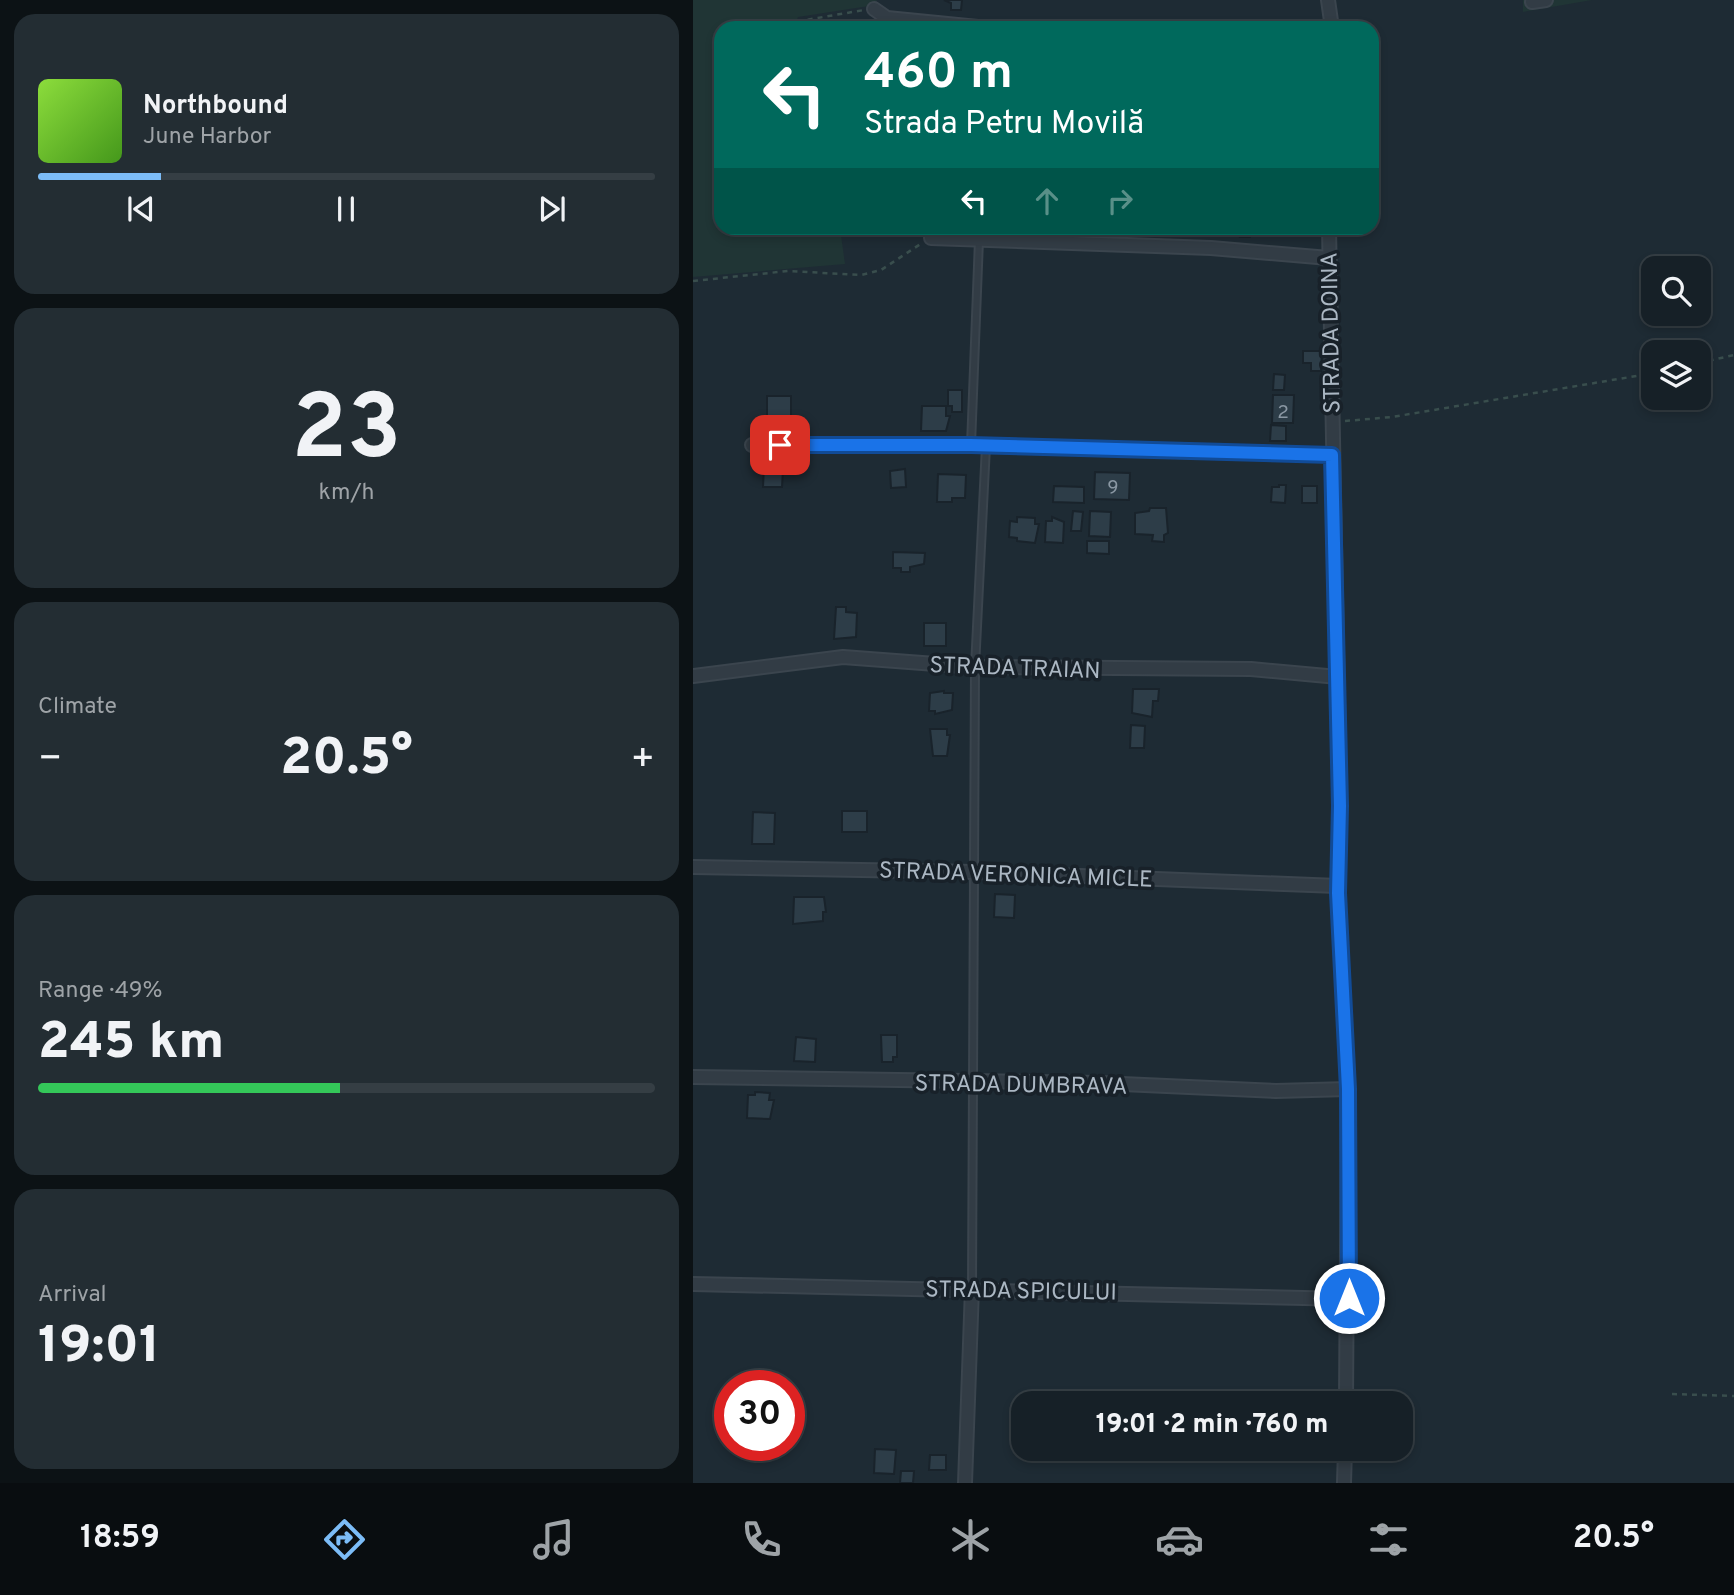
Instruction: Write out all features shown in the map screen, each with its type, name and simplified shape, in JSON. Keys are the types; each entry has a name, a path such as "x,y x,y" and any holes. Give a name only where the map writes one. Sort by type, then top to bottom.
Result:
{"street":[{"path":"1328,0 1331,21"},
{"path":"1532,2 1546,0"},
{"path":"874,9 887,18 917,21"},
{"name":"STRADA DOINA","path":"1329,235 1338,677 1338,886 1348,1089 1349,1298 1346,1391"},
{"path":"931,238 1211,248 1329,258"},
{"path":"752,445 971,445 1332,455"},
{"name":"STRADA TRAIAN","path":"693,676 843,657 975,667 1251,669 1338,677"},
{"name":"STRADA VERONICA MICLE","path":"693,867 975,872 1338,886"},
{"name":"STRADA DUMBRAVA","path":"693,1077 974,1084 1100,1083 1276,1091 1348,1089"},
{"name":"STRADA SPICULUI","path":"693,1284 1349,1298"},
{"path":"965,1483 972,1288"},
{"path":"1344,1483 1345,1461"}],"lane":[{"path":"971,445 979,238"},
{"path":"972,1288 975,667 986,446"}],"path":[{"path":"800,21 874,9"},
{"path":"693,281 788,271 862,275 881,270 931,238"},
{"path":"1711,360 1734,355"},
{"path":"1331,423 1392,417 1641,375"},
{"path":"1672,1394 1734,1395"}],"green space":[{"path":"693,0 877,0 869,6 798,17 797,21 714,21 714,235 841,235 845,264 693,277"},
{"path":"1523,0 1592,0 1523,12"}],"building":[{"path":"944,0 962,0 961,10 951,10 951,3"},
{"path":"1303,351 1322,351 1321,371 1311,371 1311,363 1303,363"},
{"path":"1274,374 1285,375 1284,390 1273,390"},
{"path":"948,390 962,390 962,412 952,412 952,406 948,406"},
{"path":"1273,395 1294,395 1293,423 1272,423"},
{"path":"767,396 791,396 791,419 767,419"},
{"path":"922,406 946,406 946,416 950,416 946,431 921,431"},
{"path":"1271,425 1286,426 1286,441 1270,441"},
{"path":"764,465 783,469 782,487 763,487"},
{"path":"905,469 906,487 891,488 890,471"},
{"path":"1095,472 1130,473 1129,500 1094,499"},
{"path":"938,474 966,475 965,498 952,498 952,502 937,502"},
{"path":"1286,485 1285,503 1271,502 1272,487"},
{"path":"1054,486 1084,487 1084,503 1053,502"},
{"path":"1302,486 1317,486 1317,503 1302,503"},
{"path":"1150,508 1166,508 1168,533 1164,535 1164,542 1152,541 1153,535 1135,534 1135,513 1149,511"},
{"path":"1073,511 1083,512 1081,531 1071,531"},
{"path":"1090,511 1111,512 1110,537 1089,536"},
{"path":"1017,517 1035,518 1035,524 1039,524 1035,543 1009,537 1010,521 1017,522"},
{"path":"1052,517 1064,522 1063,543 1045,542 1046,521 1052,521"},
{"path":"1087,541 1109,541 1109,554 1087,553"},
{"path":"893,552 925,553 924,564 910,567 910,572 901,572 901,568 893,568"},
{"path":"836,607 846,607 846,612 857,613 856,637 834,639"},
{"path":"924,623 946,623 946,646 924,646"},
{"path":"1133,689 1159,689 1158,701 1153,701 1152,717 1132,713"},
{"path":"930,693 953,693 952,710 935,714 935,711 929,711"},
{"path":"1131,725 1145,726 1144,748 1130,748"},
{"path":"930,729 947,729 947,735 950,735 947,756 933,756"},
{"path":"842,811 867,811 867,832 842,832"},
{"path":"753,812 775,813 774,844 752,844"},
{"path":"995,894 1015,895 1014,918 994,917"},
{"path":"794,897 824,897 826,912 823,912 823,921 793,924"},
{"path":"881,1035 897,1035 897,1057 893,1057 893,1062 882,1062"},
{"path":"796,1037 816,1039 815,1062 794,1061"},
{"path":"755,1092 770,1093 769,1100 774,1100 770,1119 747,1118 748,1095 755,1095"},
{"path":"875,1449 896,1450 894,1474 874,1473"},
{"path":"930,1455 946,1455 946,1470 929,1470"},
{"path":"901,1471 914,1471 913,1483 900,1483"}],"route":[{"path":"780,445 971,445 1332,455 1340,806 1338,893 1348,1089 1349,1298"}]}
